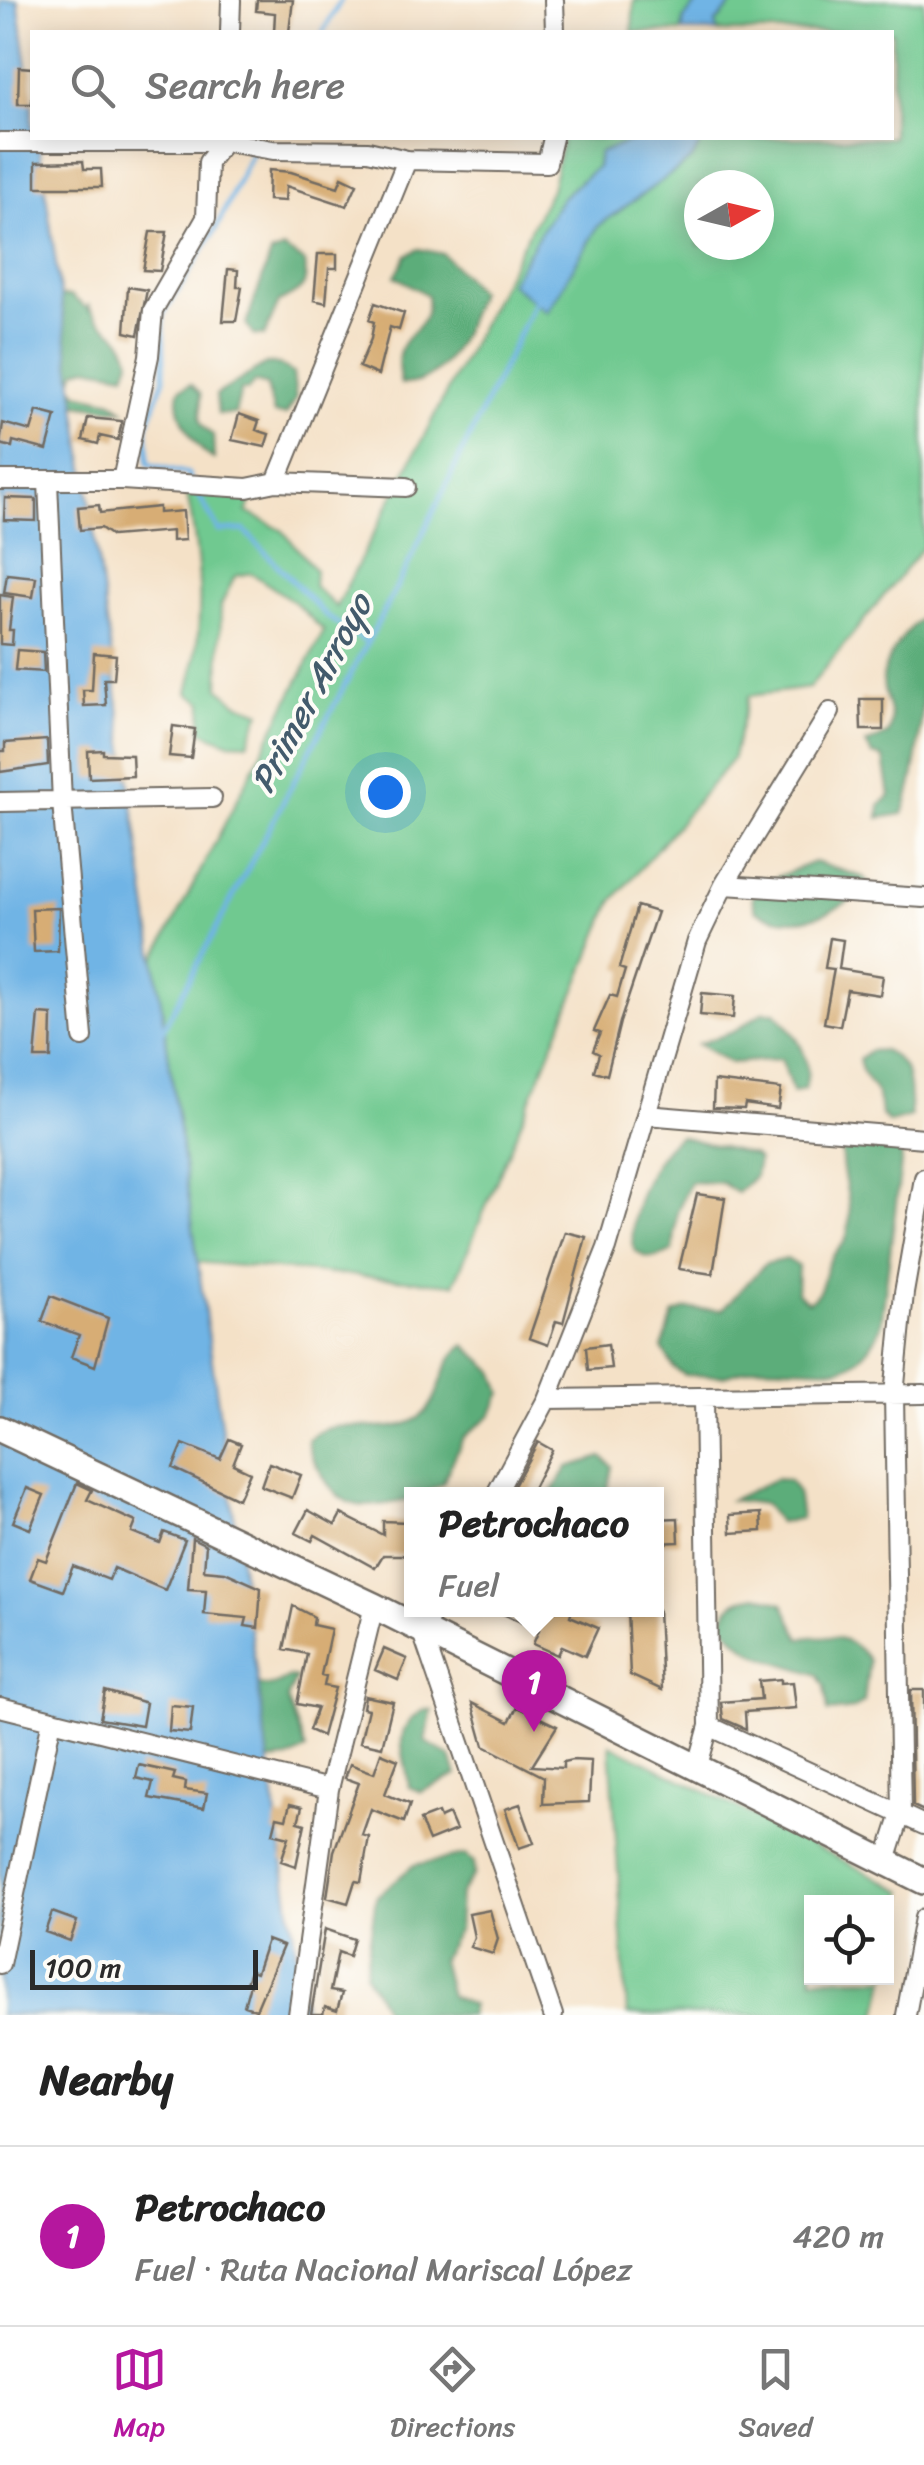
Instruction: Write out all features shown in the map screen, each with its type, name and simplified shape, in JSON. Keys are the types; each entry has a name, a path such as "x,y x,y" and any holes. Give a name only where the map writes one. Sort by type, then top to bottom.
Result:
{"highway":[{"path":"2,1430 374,1606 404,1614"},
{"path":"428,1620 697,1769 924,1881"}],"street":[{"path":"230,30 231,0"},
{"path":"554,0 555,30"},
{"path":"0,142 232,142 273,150 368,151 407,160 547,164 553,140"},
{"path":"122,480 149,356 153,310 206,218 208,162 232,142"},
{"path":"276,482 407,160"},
{"path":"0,480 122,480 247,488 276,482 406,487"},
{"path":"48,482 62,802 83,1036"},
{"path":"500,1487 546,1399 607,1248 697,941 724,886 830,712"},
{"path":"0,802 212,798"},
{"path":"724,886 924,898"},
{"path":"646,1116 924,1138"},
{"path":"886,1861 901,1814 894,1395 904,1293 924,1178"},
{"path":"546,1399 924,1394"},
{"path":"697,1769 709,1726 704,1399"},
{"path":"298,2015 329,1789 374,1606"},
{"path":"428,1620 553,2015"},
{"path":"0,1707 329,1789"},
{"path":"0,1964 52,1720"},
{"path":"709,1726 924,1825"},
{"path":"906,2015 924,1918"}],"green space":[{"path":"634,0 700,0 684,19 682,30 632,30"},
{"path":"736,0 924,0 924,546 809,688 749,696 732,760 612,902 454,1284 76,1252 134,1000 324,631 293,601 251,573 235,576 221,605 219,688 237,703 261,712 248,743 227,742 201,731 203,702 188,693 197,642 199,592 186,490 220,492 251,502 247,512 283,531 315,570 314,586 336,607 551,189 563,140 634,140 599,153 597,167 561,198 547,312 598,226 692,159 702,140 894,140 894,30 717,30 716,23"},
{"path":"284,249 305,262 304,284 279,302 264,336 253,335 246,324 271,254"},
{"path":"419,249 443,254 478,291 461,337 442,365 417,382 401,384 400,351 423,320 427,295 395,276 407,255"},
{"path":"59,296 71,296 89,310 88,304 123,343 130,361 125,374 87,367 76,371 71,383 78,393 113,401 123,410 50,401"},
{"path":"266,364 278,364 293,373 296,399 286,415 274,414 267,386 255,382 247,391 241,390 235,414 218,414 216,395"},
{"path":"191,384 200,393 201,421 213,435 214,459 199,447 182,417 180,389"},
{"path":"924,616 921,717 910,791 903,814 879,818 880,805 890,796 884,758 872,755 866,744 888,734 891,719 883,685 884,671 898,644"},
{"path":"814,862 863,877 872,886 830,911 802,920 756,911 752,898 759,888"},
{"path":"763,1012 775,1012 801,1047 807,1067 805,1089 793,1093 781,1059 731,1063 698,1044 733,1032"},
{"path":"883,1050 905,1070 909,1087 911,1117 889,1123 881,1115 877,1096 859,1059 869,1051"},
{"path":"854,1134 901,1143 902,1156 881,1325 870,1347 853,1363 838,1369 759,1366 723,1376 685,1375 674,1368 662,1348 674,1314 686,1309 722,1310 765,1264 787,1259 798,1266 797,1293 808,1302 818,1293 831,1258 847,1236 849,1211 842,1154 843,1142"},
{"path":"679,1136 753,1155 758,1160 755,1176 737,1193 722,1183 690,1182 677,1212 673,1251 648,1257 634,1249 638,1204 650,1172"},
{"path":"465,1345 494,1371 502,1393 491,1415 463,1438 443,1483 435,1487 404,1487 404,1501 383,1504 360,1505 340,1497 315,1463 308,1440 333,1427 392,1427 420,1417 434,1400 457,1352"},
{"path":"602,1457 612,1466 608,1487 555,1487 568,1467"},
{"path":"775,1479 789,1480 797,1491 801,1518 779,1523 765,1504 731,1500"},
{"path":"757,1595 783,1603 800,1638 839,1638 862,1652 869,1661 864,1702 854,1709 828,1712 825,1686 818,1675 754,1653 733,1636 723,1623 727,1611 739,1600"},
{"path":"296,1678 287,1699 306,1750 289,1759 258,1762 243,1680 267,1686"},
{"path":"424,1710 432,1710 425,1741 451,1757 457,1775 421,1792 409,1787 402,1744 406,1726"},
{"path":"610,1744 904,1891 894,1940 894,1895 804,1895 804,1985 884,1985 878,2015 627,2015"},
{"path":"465,1855 474,1862 474,1874 460,1894 458,1930 441,1960 450,1996 472,2005 470,2015 388,2015 365,1973 376,1897 414,1865"}],"water":[{"path":"0,0 18,0 30,87 30,140 38,140 305,2015 0,2015"},
{"path":"700,0 736,0 716,23 717,30 682,30 684,19"},
{"path":"634,140 702,140 692,159 598,226 547,312 510,283 561,198 597,167 599,153"}],"building":[{"path":"257,0 293,0 289,30 274,30 275,13 256,11"},
{"path":"19,67 30,68 30,104 18,104"},
{"path":"83,161 84,169 101,169 102,187 36,187 36,162"},
{"path":"269,170 291,172 338,187 342,177 357,184 347,206 286,186 285,201 268,200"},
{"path":"150,232 167,232 160,271 143,270"},
{"path":"318,254 337,254 337,268 329,268 326,303 314,300"},
{"path":"228,269 238,270 237,287 242,287 236,321 223,321"},
{"path":"128,287 147,290 138,335 125,332"},
{"path":"375,303 404,313 399,330 390,327 378,375 359,367 371,339 374,322 369,320"},
{"path":"37,411 56,416 47,450 13,441 12,447 0,444 3,423 31,431"},
{"path":"239,414 259,421 256,430 269,434 265,447 232,440"},
{"path":"88,418 122,421 118,440 100,436 98,444 83,440"},
{"path":"5,498 36,499 36,521 4,520"},
{"path":"99,505 100,513 159,507 159,513 183,511 185,540 172,541 172,531 112,536 101,528 80,530 78,507"},
{"path":"7,574 36,577 33,597 4,593"},
{"path":"0,595 13,597 9,630 13,630 12,645 0,644"},
{"path":"17,650 43,652 44,672 15,670"},
{"path":"94,653 116,655 114,679 104,679 106,705 84,706 83,690 92,690"},
{"path":"860,699 883,699 883,730 861,730"},
{"path":"173,726 195,729 191,758 169,756"},
{"path":"47,740 48,765 0,772 0,751 5,751 5,743"},
{"path":"103,750 103,754 132,755 133,776 89,778 88,751"},
{"path":"637,906 657,912 620,1022 607,1075 594,1071 599,1054 593,1051 600,1033 594,1031 610,995 617,997 625,970 619,968"},
{"path":"59,908 58,951 34,952 32,909"},
{"path":"830,938 843,940 839,969 883,976 880,995 847,990 840,1026 824,1023 834,969 825,968"},
{"path":"702,993 735,996 733,1018 700,1015"},
{"path":"39,1014 52,1015 51,1058 35,1058"},
{"path":"714,1081 781,1089 778,1109 745,1104 744,1109 713,1108"},
{"path":"697,1194 725,1198 713,1274 679,1269"},
{"path":"565,1232 586,1237 563,1323 556,1321 548,1345 529,1338"},
{"path":"51,1296 108,1318 95,1366 71,1357 79,1335 42,1321"},
{"path":"608,1344 611,1368 588,1370 586,1347"},
{"path":"229,1439 241,1444 233,1464 250,1472 238,1499 173,1468 183,1444 220,1459"},
{"path":"538,1442 552,1450 534,1487 514,1486"},
{"path":"269,1463 301,1475 292,1498 261,1486"},
{"path":"77,1483 92,1490 87,1500 136,1522 132,1532 160,1543 164,1532 185,1540 165,1590 114,1568 109,1580 73,1566 63,1591 30,1579 38,1558 46,1561"},
{"path":"27,1488 44,1495 30,1529 13,1522"},
{"path":"308,1510 335,1525 341,1514 383,1535 383,1521 404,1522 404,1555 383,1555 375,1568 315,1535 312,1541 296,1533"},
{"path":"761,1513 762,1531 731,1533 730,1515"},
{"path":"678,1518 679,1542 664,1543 664,1519"},
{"path":"192,1538 206,1545 204,1570 225,1572 261,1588 258,1628 245,1626 247,1618 204,1614 206,1590 188,1589"},
{"path":"293,1606 314,1617 313,1625 331,1629 321,1675 326,1676 324,1686 335,1688 322,1736 309,1730 317,1708 297,1704 307,1654 284,1649"},
{"path":"510,1617 572,1617 598,1628 585,1656 562,1646 558,1655 533,1644 539,1630"},
{"path":"627,1617 658,1617 662,1690 630,1675"},
{"path":"384,1649 407,1659 398,1680 375,1670"},
{"path":"781,1679 781,1683 793,1682 796,1708 745,1712 746,1729 723,1719 721,1702 761,1699 759,1681"},
{"path":"911,1690 924,1690 924,1811 913,1806"},
{"path":"105,1691 146,1703 142,1726 100,1719"},
{"path":"365,1696 393,1702 382,1747 360,1742 368,1709 363,1708"},
{"path":"472,1703 509,1722 517,1707 557,1726 532,1766 563,1768 563,1762 591,1761 589,1802 543,1804 544,1777 484,1746"},
{"path":"171,1705 193,1707 190,1733 169,1731"},
{"path":"381,1753 398,1760 385,1794 410,1804 404,1822 371,1809 362,1835 369,1837 361,1882 355,1881 348,1903 327,1897 334,1851 359,1783 345,1778 350,1764 374,1773"},
{"path":"139,1765 175,1773 173,1779 186,1782 185,1790 207,1793 204,1808 149,1798 153,1782 136,1778"},
{"path":"290,1804 302,1807 298,1822 305,1824 296,1866 281,1861 289,1837 273,1833 277,1817 286,1819"},
{"path":"520,1804 534,1843 519,1848 505,1809"},
{"path":"438,1813 440,1818 449,1814 456,1830 429,1841 420,1820"},
{"path":"490,1910 498,1939 493,1954 470,1947 474,1937 469,1914"},
{"path":"52,1912 77,1921 70,1941 45,1932"},
{"path":"325,1929 354,1939 349,1956 338,1952 330,1991 342,1993 337,2011 325,2007 323,2015 311,2015"},
{"path":"267,1940 283,1946 256,2010 244,2006 250,1984 246,1983 250,1971 256,1973"}],"waterway":[{"path":"324,30 341,0"},
{"path":"190,480 188,474 149,464 147,426 164,378 163,315 217,227 252,152"},
{"name":"Primer Arroyo","path":"161,1033 404,573 536,299"},
{"path":"195,489 219,531 244,530 326,616 367,643"}],"place":[{"name":"Petrochaco","path":"534,1732"}]}
